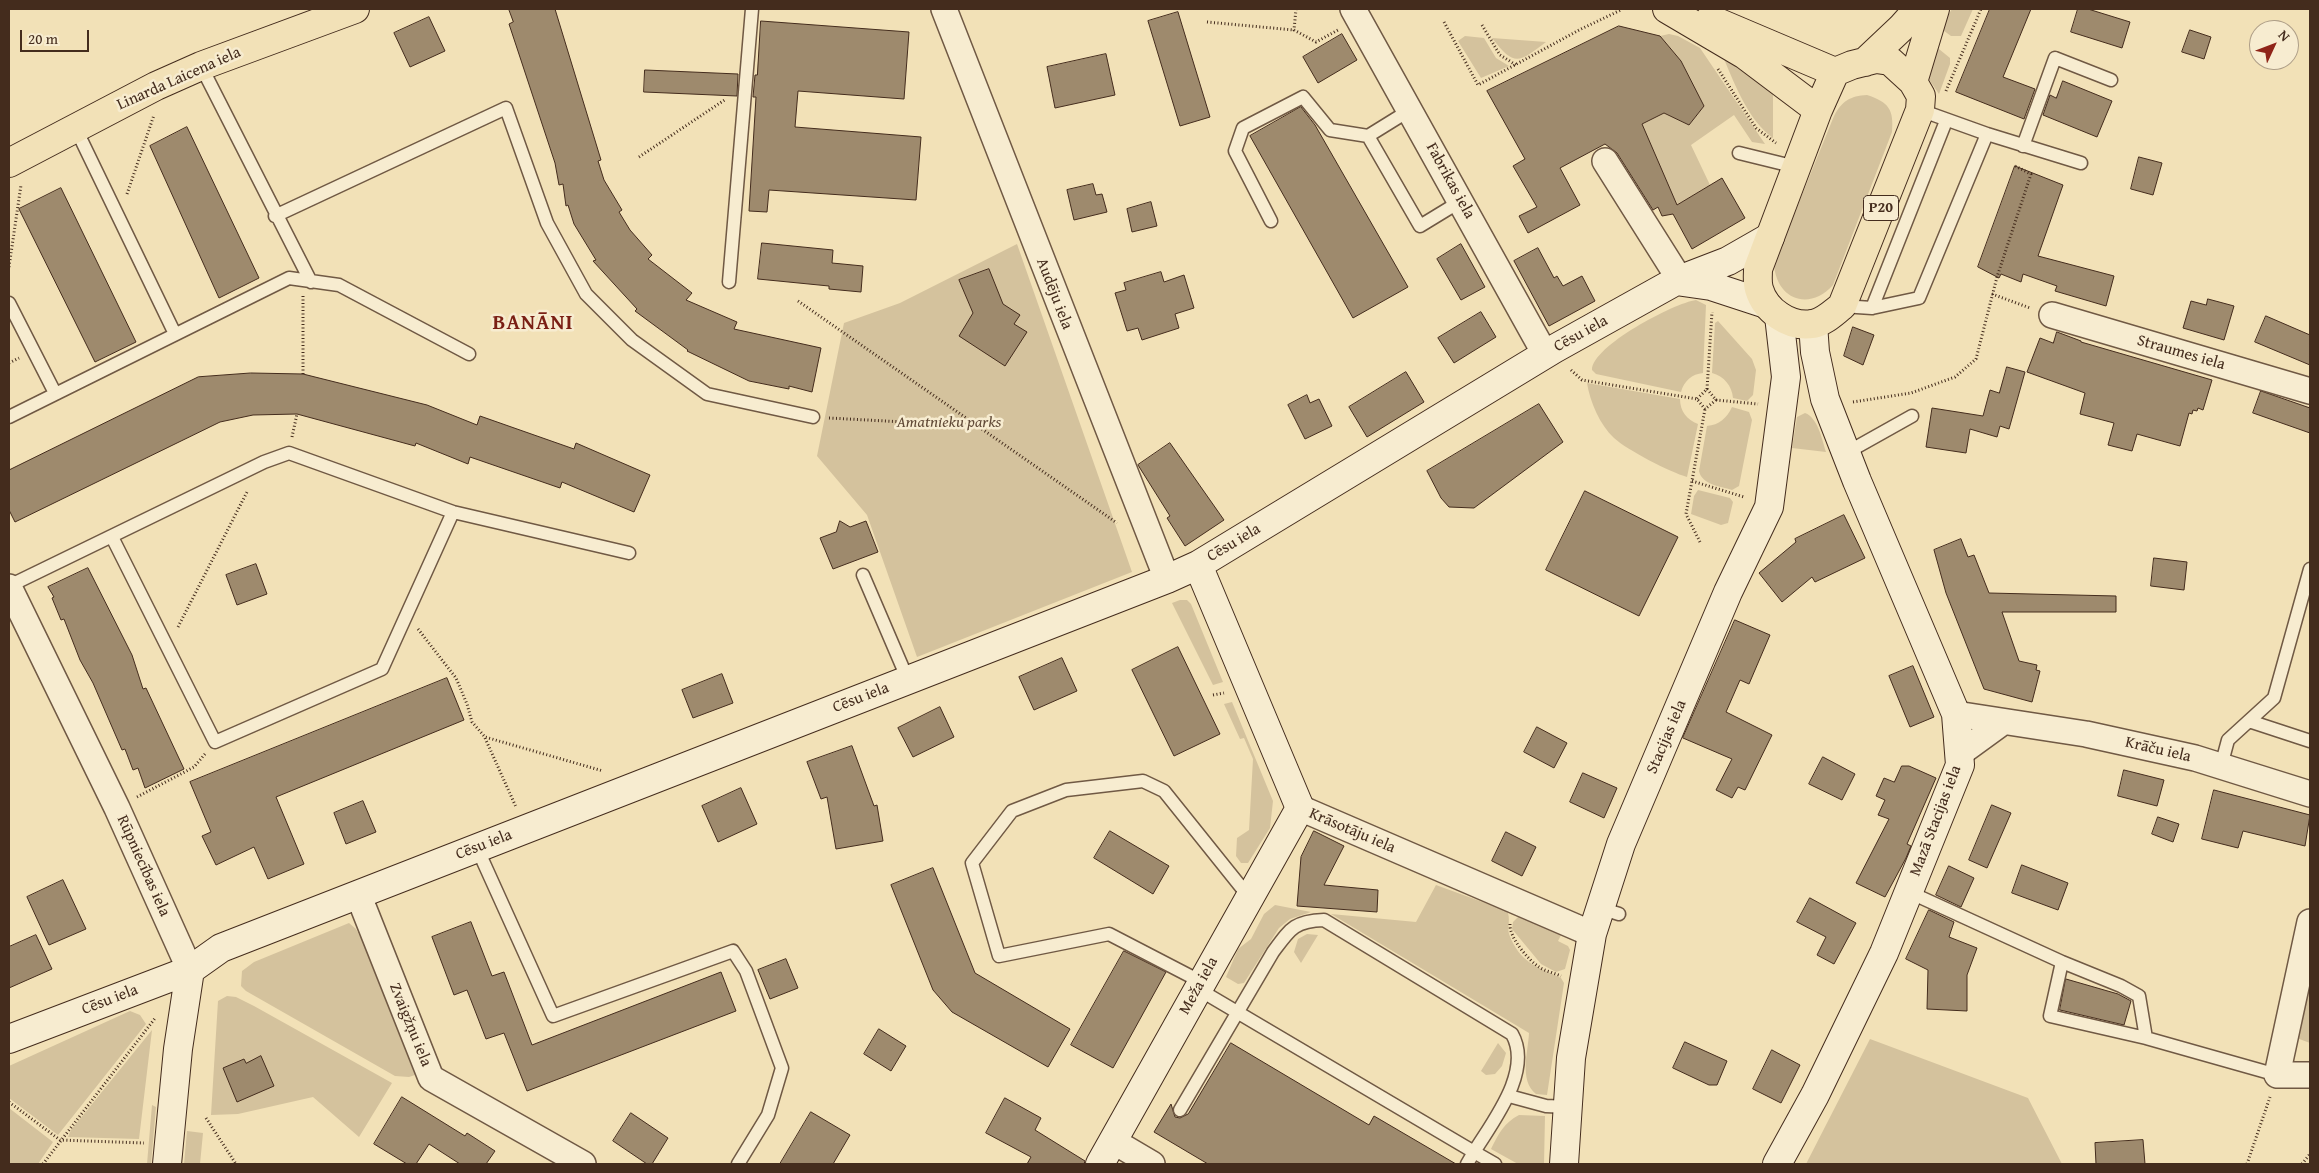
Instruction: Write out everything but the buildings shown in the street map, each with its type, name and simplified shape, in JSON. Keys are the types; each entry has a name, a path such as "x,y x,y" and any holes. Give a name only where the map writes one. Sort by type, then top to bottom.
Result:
{"main road":[{"name":"Linarda Laicena iela","path":"16,171 75,127 156,86 201,66 355,9"},
{"path":"1667,9 1745,55 1818,110"},
{"path":"1675,9 1721,14 1835,72 1876,59 1890,60 1913,82 1921,96 1920,110"},
{"path":"1865,62 1918,9"},
{"path":"1913,82 1935,9"},
{"path":"1835,72 1818,110 1758,269 1758,287 1772,310 1797,324 1813,324 1829,317 1842,306"},
{"name":"P20","path":"1842,306 1920,110"}],"street":[{"name":"Audēju iela","path":"944,9 1167,579"},
{"name":"Fabrikas iela","path":"1347,18 1410,110 1546,354"},
{"path":"1604,161 1675,276 1711,286 1772,310"},
{"name":"Cēsu iela","path":"9,1039 190,970 221,948 1167,579 1198,565 1675,276 1728,261 1770,237"},
{"name":"Stacijas iela","path":"1564,1164 1571,1058 1592,934 1609,911 1621,844 1728,592 1769,507 1786,377 1772,310"},
{"name":"Straumes iela","path":"2052,316 2310,391"},
{"name":"Mazā Stacijas iela","path":"1776,1164 1815,1094 1880,962 1960,765 1956,714 1825,399 1815,352 1813,324"},
{"name":"Krāsotāju iela","path":"1198,565 1300,808 1592,934"},
{"name":"Rūpniecības iela","path":"9,586 117,808 190,970"},
{"name":"Krāču iela","path":"1956,714 2086,734 2221,766 2310,794"},
{"path":"1959,754 2003,722"},
{"name":"Meža iela","path":"1100,1164 1194,982 1249,897 1300,808"},
{"name":"Zvaigžņu iela","path":"358,894 431,1078 583,1164"},
{"path":"2310,922 2277,1075 2310,1076"},
{"path":"167,1164 178,1049 190,970"},
{"path":"1113,1141 1152,1164"}],"lane":[{"path":"729,282 752,9"},
{"path":"2023,146 2055,58 2111,80"},
{"path":"201,66 307,281"},
{"path":"1271,221 1235,152 1243,128 1303,97 1330,130 1368,136 1410,110"},
{"path":"276,216 297,199 506,108 546,223 586,294 632,340 707,394 813,418"},
{"path":"1920,110 1946,122 2081,163"},
{"path":"1872,308 1946,122"},
{"path":"75,127 175,334"},
{"path":"1842,306 1872,308 1919,298 1986,134"},
{"path":"1368,136 1420,226 1461,201"},
{"path":"1739,154 1796,167"},
{"path":"9,417 289,278 339,285 469,354"},
{"path":"9,303 55,393"},
{"path":"1846,453 1912,416"},
{"path":"9,586 264,462 289,453 454,512 629,553"},
{"path":"112,537 215,742 382,668 454,512"},
{"path":"2221,766 2228,740 2274,698 2310,569"},
{"path":"863,575 908,680"},
{"path":"2249,721 2310,741"},
{"path":"1249,897 1164,791 1143,780 1066,790 1012,811 972,864 999,956 1109,934 1194,982 1238,1012 1496,1164"},
{"path":"476,848 552,1016 733,951 746,971 782,1068 768,1115 738,1164"},
{"path":"1909,892 2062,962 2122,986 2139,996 2146,1038"},
{"path":"1180,1110 1273,952 1290,928 1306,921 1324,920 1512,1034 1519,1046 1516,1072 1509,1096 1466,1164"},
{"path":"2062,962 2050,1016 2146,1038 2277,1075"},
{"path":"1509,1096 1546,1106 1568,1107"}],"path":[{"path":"1294,30 1296,9"},
{"path":"1944,97 1981,9"},
{"path":"1444,22 1478,85 1581,29 1622,10"},
{"path":"1207,22 1294,30 1316,42 1347,18"},
{"path":"1482,25 1500,55 1517,65"},
{"path":"1714,63 1756,128 1776,143"},
{"path":"639,157 745,86"},
{"path":"119,219 156,107"},
{"path":"1845,403 1911,393 1955,377 1976,359 1992,294 2031,174 2015,166"},
{"path":"9,267 16,171"},
{"path":"304,374 307,281"},
{"path":"1992,294 2052,316"},
{"path":"798,301 1116,520 1120,530"},
{"path":"1712,304 1707,389 1716,400"},
{"path":"1571,370 1582,380 1697,398 1705,409"},
{"path":"1697,398 1707,389"},
{"path":"1700,542 1686,514 1705,409 1716,400 1763,404"},
{"path":"289,453 298,414"},
{"path":"813,418 980,426"},
{"path":"1692,481 1744,497"},
{"path":"168,646 249,488"},
{"path":"407,612 456,678 472,722 485,737 525,829"},
{"path":"1213,696 1231,691"},
{"path":"485,737 644,783"},
{"path":"117,808 194,768 215,742"},
{"path":"1514,901 1510,929 1521,948 1538,966 1565,977"},
{"path":"43,1164 158,1015"},
{"path":"2248,1164 2277,1075"},
{"path":"9,1102 60,1140 144,1143"},
{"path":"206,1118 236,1164"},
{"path":"2302,1164 2310,1154"}],"green space":[{"path":"1952,9 1973,9 1961,36 1951,36 1940,28"},
{"path":"1669,34 1678,36 1700,48 1765,144 1752,142 1734,115 1691,145 1710,185 1677,205 1651,147 1618,137 1664,113 1689,125 1704,106 1681,61 1660,36"},
{"path":"1465,36 1484,38 1496,58 1509,66 1481,78 1458,41"},
{"path":"1492,38 1546,42 1518,59 1506,54"},
{"path":"1934,45 1950,58 1950,64 1939,94 1928,78"},
{"path":"1724,59 1773,92 1773,138 1764,131 1750,112 1738,91"},
{"path":"1867,95 1889,108 1892,118 1892,132 1833,285 1824,293 1814,298 1795,298 1781,286 1776,276 1774,264 1834,116 1847,100"},
{"name":"Amatnieku parks","path":"1017,244 1132,572 917,657 867,515 817,456 844,323 900,303"},
{"path":"1696,300 1706,305 1703,373 1689,379 1681,392 1596,374 1592,370 1596,360 1605,349 1619,338 1653,317"},
{"path":"1718,321 1752,359 1756,370 1753,395 1747,401 1733,398 1727,382 1720,376 1712,373 1715,323"},
{"path":"1587,383 1680,399 1681,407 1685,414 1698,424 1687,477 1649,460 1614,438 1604,427 1596,413"},
{"path":"1732,407 1749,412 1752,420 1739,486 1732,490 1708,482 1701,476 1699,471 1707,426 1722,420"},
{"path":"1805,413 1816,424 1826,452 1792,448 1797,417"},
{"path":"1698,490 1730,498 1733,502 1728,523 1721,525 1691,514 1694,496"},
{"path":"1187,600 1191,604 1223,682 1213,685 1172,603"},
{"path":"1232,702 1273,801 1270,828 1248,863 1241,863 1236,856 1237,838 1249,830 1253,759 1244,738 1240,739 1224,704"},
{"path":"1436,885 1507,911 1509,934 1518,951 1524,958 1536,966 1561,978 1564,983 1547,1095 1536,1094 1528,1081 1526,1066 1529,1033 1331,914 1416,922"},
{"path":"1275,905 1311,912 1290,919 1279,928 1244,983 1238,984 1226,977 1238,949 1251,939 1264,914"},
{"path":"1520,915 1562,933 1558,941 1568,946 1570,950 1565,969 1556,972 1541,964 1512,929 1513,922"},
{"path":"349,923 356,929 361,938 415,1075 409,1077 395,1076 246,991 241,986 242,971 254,962"},
{"path":"1307,934 1318,935 1301,963 1294,952 1298,939"},
{"path":"2310,977 2310,1043 2294,1037"},
{"path":"227,996 236,997 254,1006 392,1083 359,1137 313,1097 238,1114 211,1115 218,1001"},
{"path":"130,1011 140,1015 146,1024 58,1135 9,1098 9,1066"},
{"path":"152,1030 139,1139 68,1137 71,1130"},
{"path":"1870,1039 2028,1098 2062,1164 1806,1164"},
{"path":"1498,1043 1506,1053 1502,1066 1495,1074 1486,1075 1481,1071"},
{"path":"152,1105 156,1107 151,1164 147,1164"},
{"path":"9,1108 53,1142 38,1164 9,1164"},
{"path":"1519,1115 1545,1116 1544,1164 1518,1164 1491,1149 1502,1129 1509,1121"},
{"path":"187,1131 203,1133 200,1164 184,1164"}],"district":[{"name":"BANĀNI","path":"533,324"}]}
